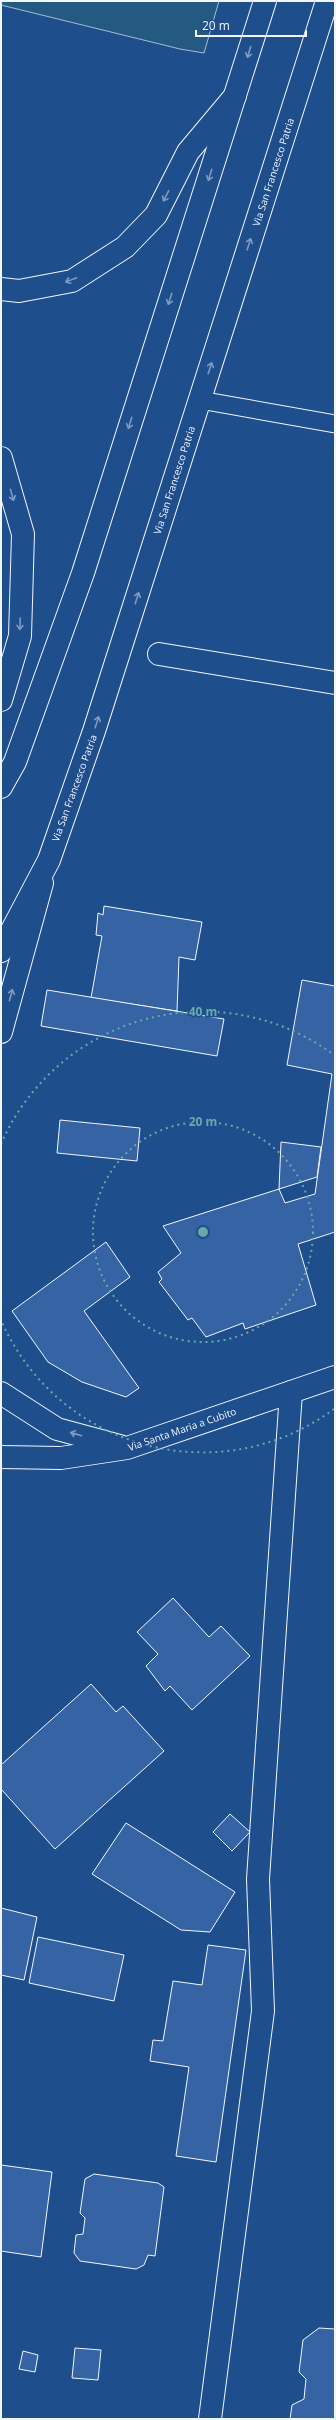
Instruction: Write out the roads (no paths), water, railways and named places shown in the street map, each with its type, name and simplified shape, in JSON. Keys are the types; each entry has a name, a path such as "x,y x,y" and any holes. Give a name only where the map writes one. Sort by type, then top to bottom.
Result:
{"main road":[{"path":"1,787 15,762 83,573 265,1"},
{"name":"Via San Francesco Patria","path":"1,951 49,860 94,731 327,1"},
{"path":"1,289 19,291 72,281 125,247 156,215 188,152 236,95"},
{"path":"1,458 23,534 20,636 1,700"},
{"path":"159,654 335,684"},
{"path":"1,1032 49,860"},
{"name":"Via Santa Maria a Cubito","path":"1,1457 61,1458 127,1448 335,1376"},
{"path":"210,2419 263,2011 258,1879 291,1392"},
{"path":"1,1393 57,1429 127,1448"}],"lane":[{"path":"200,400 335,424"}]}
